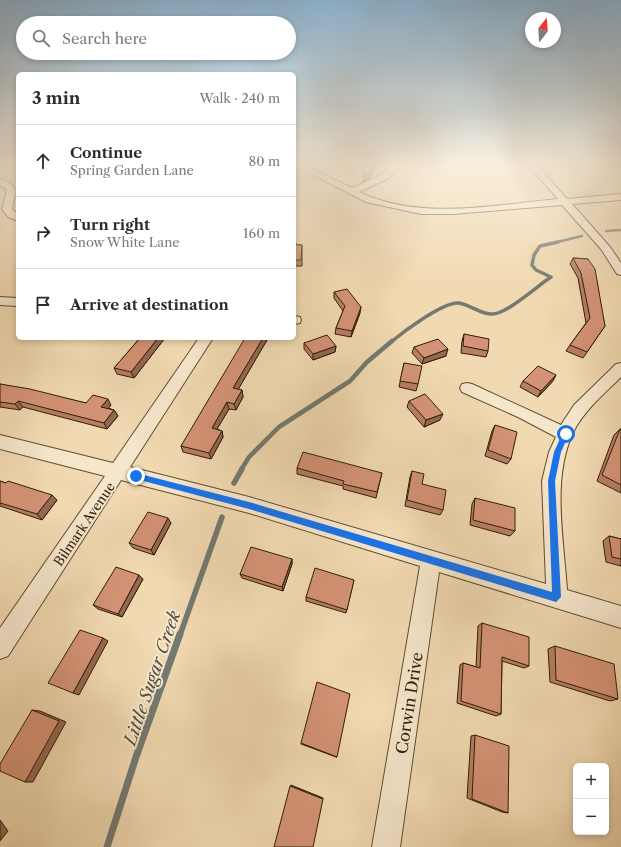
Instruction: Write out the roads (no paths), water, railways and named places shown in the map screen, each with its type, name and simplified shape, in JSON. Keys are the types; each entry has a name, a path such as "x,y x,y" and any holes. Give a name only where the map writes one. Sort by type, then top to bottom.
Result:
{"street":[{"path":"8,205 7,209 11,215 16,217"},
{"path":"385,205 398,208 438,212 532,205"},
{"path":"566,205 605,247 621,269"},
{"path":"0,301 16,302"},
{"name":"Bilmark Avenue","path":"0,648 119,472 205,340"},
{"path":"556,597 551,481 557,452 580,409 621,368"},
{"path":"467,388 524,413 566,434"},
{"path":"0,442 249,505 621,617"},
{"name":"Corwin Drive","path":"386,847 431,559"}],"waterway":[{"name":"Little Sugar Creek","path":"606,231 621,230"},
{"name":"Little Sugar Creek","path":"553,243 582,236"},
{"name":"Little Sugar Creek","path":"391,342 424,318 452,304 463,304 488,314 498,313 514,305 551,277 536,270 532,265 534,255 540,246 558,242"},
{"name":"Little Sugar Creek","path":"241,470 249,457 279,427 350,381 367,362 392,341"},
{"name":"Little Sugar Creek","path":"234,483 242,469"},
{"name":"Little Sugar Creek","path":"180,635 222,517"},
{"name":"Little Sugar Creek","path":"107,847 136,757 180,634"}]}
